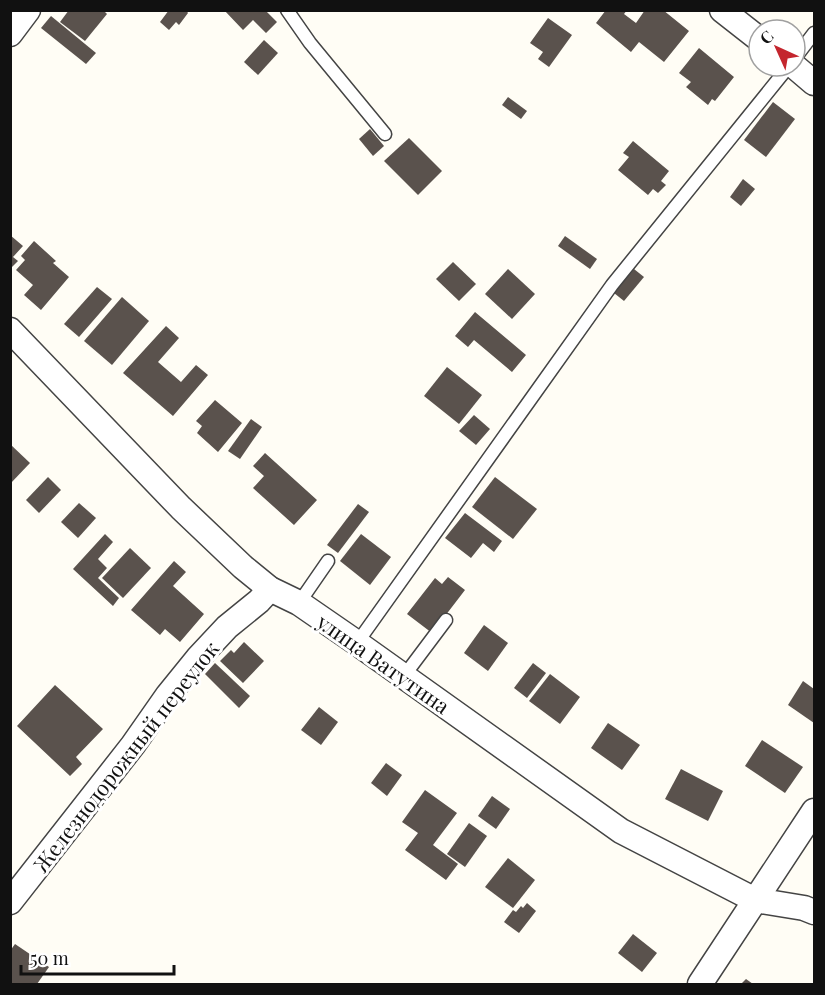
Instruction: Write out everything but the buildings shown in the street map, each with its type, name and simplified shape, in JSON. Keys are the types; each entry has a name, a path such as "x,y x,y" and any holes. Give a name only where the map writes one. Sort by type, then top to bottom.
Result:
{"street":[{"path":"10,34 28,10"},
{"path":"722,10 747,30"},
{"name":"улица Ватутина","path":"10,330 181,508 243,567 270,589 299,603 621,831 755,900 804,908 814,912"},
{"name":"Железнодорожный переулок","path":"10,902 198,658 227,627 270,589"},
{"path":"700,984 814,811"}],"lane":[{"path":"287,10 310,43 384,134"},
{"path":"357,643 612,285 779,78"},
{"path":"299,603 328,561"},
{"path":"404,676 446,620"}]}
